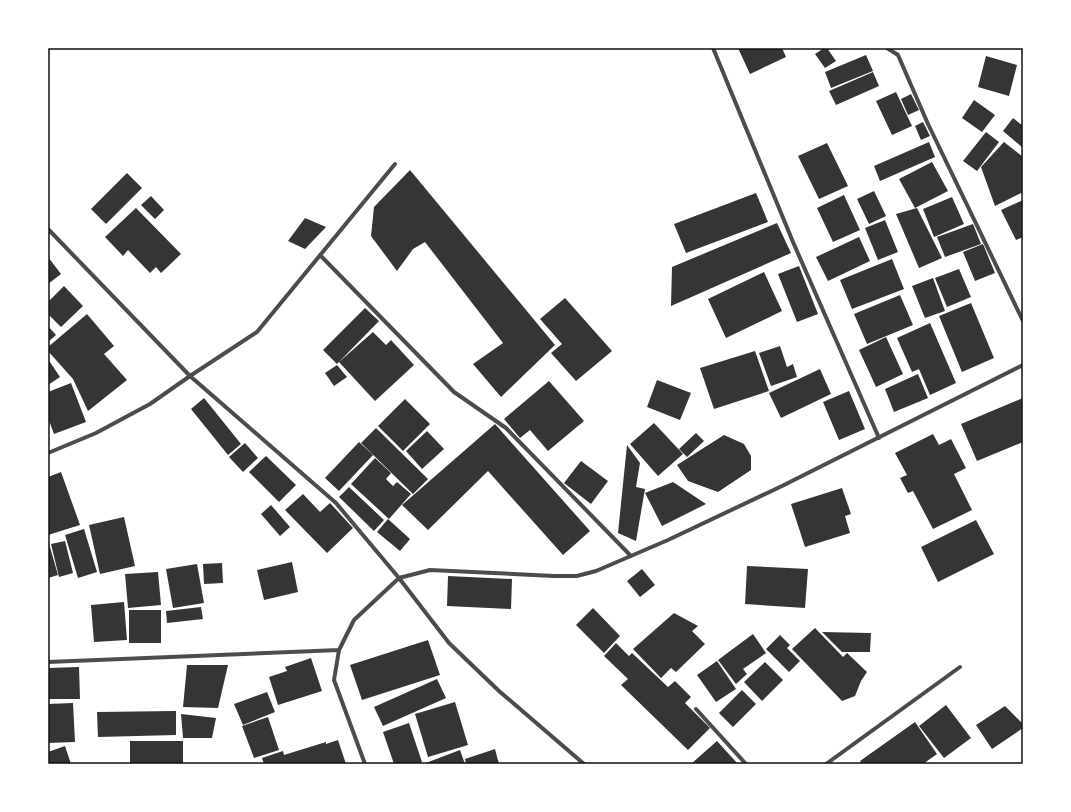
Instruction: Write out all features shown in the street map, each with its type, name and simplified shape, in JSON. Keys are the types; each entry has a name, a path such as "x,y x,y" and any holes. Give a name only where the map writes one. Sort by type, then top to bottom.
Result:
{"street":[{"path":"713,48 793,242 879,438"},
{"path":"887,48 898,55 928,124 1023,321"},
{"path":"48,453 96,433 150,404 257,332 395,164"},
{"path":"48,229 190,376 336,503 399,578 449,643 499,691 584,764"},
{"path":"320,255 454,392 506,428 631,556"},
{"path":"365,764 334,680 339,650 354,620 399,578 430,570 577,576 596,571 782,486 1023,365"},
{"path":"48,662 339,650"},
{"path":"826,764 960,667"},
{"path":"696,710 746,764"}],"building":[{"path":"738,48 782,48 786,57 750,74"},
{"path":"824,48 827,48 836,61 825,68 815,54"},
{"path":"866,55 873,71 831,88 825,72"},
{"path":"986,56 1017,65 1009,96 978,87"},
{"path":"873,72 879,86 836,105 829,91"},
{"path":"896,92 912,126 892,135 876,101"},
{"path":"911,94 919,110 908,115 901,99"},
{"path":"974,100 995,115 982,132 962,118"},
{"path":"1013,118 1023,126 1023,148 1003,131"},
{"path":"923,122 930,136 921,140 915,126"},
{"path":"986,132 999,142 977,171 963,161"},
{"path":"929,142 935,157 880,181 874,166"},
{"path":"1004,142 1023,157 1023,192 995,206 981,167"},
{"path":"827,143 848,186 819,199 798,156"},
{"path":"932,162 948,191 915,208 899,179"},
{"path":"410,170 555,345 501,397 473,364 503,343 425,242 413,249 397,271 371,236 374,207"},
{"path":"127,173 142,188 106,224 91,209"},
{"path":"874,191 886,216 869,224 857,199"},
{"path":"756,193 768,222 686,253 674,224"},
{"path":"844,195 860,230 833,242 817,208"},
{"path":"151,196 164,210 155,219 141,205"},
{"path":"952,197 964,224 934,237 923,209"},
{"path":"1023,200 1023,237 1016,240 1001,210"},
{"path":"136,208 181,254 161,273 156,267 150,273 128,250 123,256 105,237"},
{"path":"917,208 942,258 919,268 896,214"},
{"path":"305,218 326,227 305,249 288,241"},
{"path":"885,220 898,252 878,260 865,228"},
{"path":"777,223 791,253 671,306 672,267"},
{"path":"973,224 981,244 945,257 937,237"},
{"path":"859,237 870,261 828,281 816,257"},
{"path":"983,244 995,273 975,281 963,252"},
{"path":"48,257 61,274 48,284"},
{"path":"892,259 904,289 852,309 840,280"},
{"path":"799,266 818,314 797,322 778,274"},
{"path":"959,269 971,297 947,307 935,278"},
{"path":"764,272 782,311 726,338 708,299"},
{"path":"933,278 945,311 925,318 912,286"},
{"path":"64,286 83,306 61,327 48,314 48,302"},
{"path":"900,295 913,325 867,344 854,314"},
{"path":"565,298 612,351 576,381 551,353 562,344 540,319"},
{"path":"971,303 994,358 962,372 939,316"},
{"path":"365,308 379,321 337,364 323,350"},
{"path":"87,314 114,346 104,354 127,380 88,411 73,379 48,351 48,347"},
{"path":"930,323 956,383 930,395 919,369 912,372 897,338"},
{"path":"48,326 56,335 48,342"},
{"path":"373,332 386,345 391,340 414,365 375,401 339,362"},
{"path":"886,337 903,374 876,387 859,350"},
{"path":"780,346 787,367 793,364 797,377 771,386 759,353"},
{"path":"755,351 769,391 714,409 700,368"},
{"path":"48,359 60,377 48,385"},
{"path":"337,365 347,377 334,386 325,373"},
{"path":"820,369 831,394 781,418 769,393"},
{"path":"918,374 928,398 894,412 885,389"},
{"path":"657,380 691,393 680,420 647,407"},
{"path":"549,381 584,421 548,451 530,430 520,438 504,419"},
{"path":"71,383 86,422 54,434 48,418 48,392"},
{"path":"849,391 865,429 839,440 823,402"},
{"path":"204,398 241,444 228,455 191,409"},
{"path":"1023,398 1023,442 977,461 961,424"},
{"path":"405,399 430,424 403,451 378,426"},
{"path":"654,423 683,454 658,476 630,444"},
{"path":"495,424 590,531 563,555 488,471 428,530 402,505"},
{"path":"376,428 428,479 413,494 361,443"},
{"path":"427,431 444,449 422,469 406,451"},
{"path":"696,433 704,441 687,457 679,449"},
{"path":"933,434 939,445 951,439 966,468 954,474 972,510 933,529 913,491 908,493 900,478 907,475 895,453"},
{"path":"724,435 744,444 751,456 751,470 718,492 688,481 677,465"},
{"path":"359,442 373,455 339,491 325,478"},
{"path":"245,443 258,458 243,472 229,457"},
{"path":"627,445 640,463 636,487 645,489 636,541 618,533"},
{"path":"266,456 296,485 279,502 249,472"},
{"path":"375,458 391,473 386,479 393,486 397,482 411,494 389,519 351,484"},
{"path":"581,461 608,481 591,504 564,483"},
{"path":"61,472 80,525 48,535 48,477"},
{"path":"673,482 706,504 662,526 645,493"},
{"path":"349,487 384,520 374,531 339,497"},
{"path":"842,488 851,514 845,516 850,533 805,547 791,504"},
{"path":"303,494 320,512 330,503 353,528 327,553 285,510"},
{"path":"271,505 290,527 280,536 261,514"},
{"path":"124,517 135,566 100,574 89,525"},
{"path":"388,519 410,539 400,551 377,532"},
{"path":"976,520 994,554 938,582 921,547"},
{"path":"84,529 97,572 78,578 65,535"},
{"path":"48,540 58,575 48,578"},
{"path":"65,541 73,573 59,577 51,544"},
{"path":"292,562 298,592 264,600 257,570"},
{"path":"222,563 223,583 204,584 203,564"},
{"path":"197,564 204,603 173,608 166,569"},
{"path":"747,566 808,569 805,608 745,604"},
{"path":"642,569 655,585 640,597 627,581"},
{"path":"158,572 161,605 128,608 125,574"},
{"path":"448,576 512,579 511,609 447,606"},
{"path":"124,602 127,640 94,642 91,605"},
{"path":"201,607 203,619 167,623 166,611"},
{"path":"593,608 620,636 604,653 576,625"},
{"path":"129,610 161,610 161,643 129,643"},
{"path":"674,613 698,626 692,631 705,644 676,672 671,668 661,678 633,649"},
{"path":"815,628 843,657 847,653 867,672 861,681 855,696 842,701 792,649"},
{"path":"822,632 871,633 870,652 842,652"},
{"path":"753,634 766,653 743,669 747,674 736,684 718,660"},
{"path":"780,635 790,645 787,648 800,661 789,672 766,649"},
{"path":"428,640 440,675 362,700 350,665"},
{"path":"616,643 629,656 632,653 668,687 675,681 691,697 685,703 710,728 688,750 621,685 628,679 604,656"},
{"path":"311,658 322,691 278,705 269,677 287,671 285,667"},
{"path":"717,661 736,689 716,702 697,675"},
{"path":"765,662 783,680 762,701 744,682"},
{"path":"187,665 228,665 218,708 183,707"},
{"path":"79,667 80,699 48,699 48,668"},
{"path":"437,679 446,698 383,726 374,707"},
{"path":"742,690 756,704 733,727 719,713"},
{"path":"267,692 275,712 243,725 234,704"},
{"path":"455,702 468,745 428,757 415,714"},
{"path":"73,703 75,742 48,743 48,704"},
{"path":"946,705 971,738 944,758 919,726"},
{"path":"1005,706 1023,724 1023,728 992,749 976,725"},
{"path":"176,711 176,735 98,737 97,712"},
{"path":"181,714 216,718 212,738 183,738"},
{"path":"268,717 279,750 254,758 242,726"},
{"path":"915,722 937,754 923,764 862,764 860,761"},
{"path":"409,723 422,762 416,764 394,764 383,732"},
{"path":"338,740 346,764 264,764 262,758 283,751 284,755 326,742 326,744"},
{"path":"130,741 183,741 183,764 130,764"},
{"path":"717,741 738,764 691,764"},
{"path":"65,746 71,764 48,764 48,752"},
{"path":"495,749 499,764 466,764 465,759"},
{"path":"460,750 465,764 423,764"}]}
